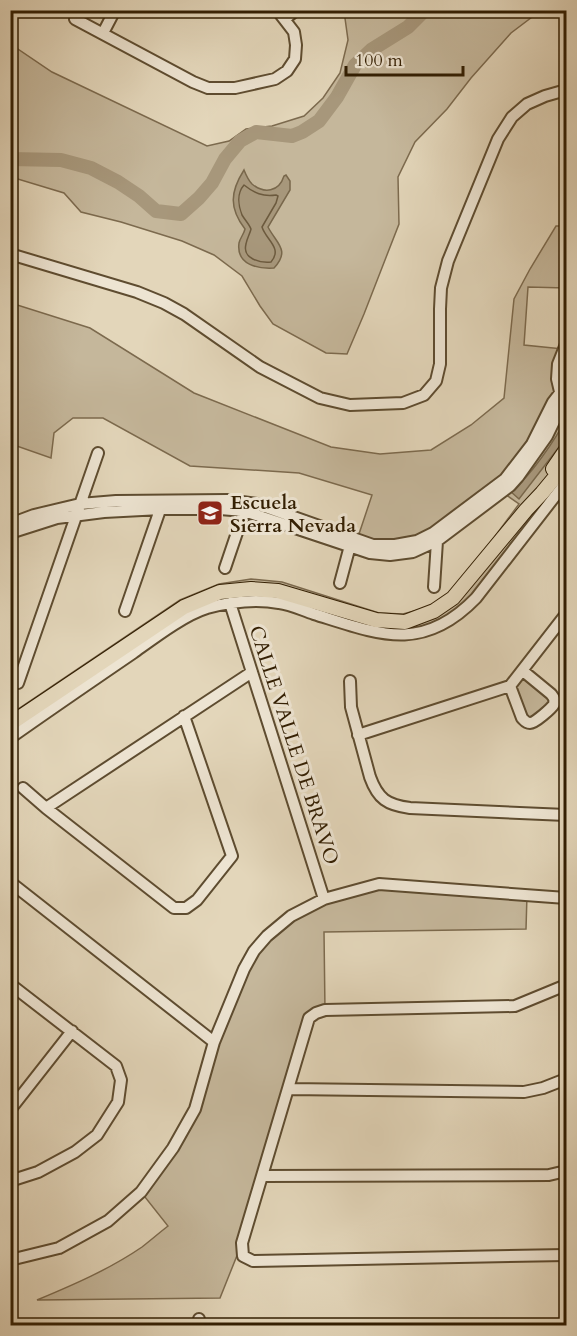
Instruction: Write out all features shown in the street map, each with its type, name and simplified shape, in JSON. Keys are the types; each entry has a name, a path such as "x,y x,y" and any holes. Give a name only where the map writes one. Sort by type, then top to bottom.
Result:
{"main road":[{"path":"10,724 184,607 220,592 251,589 278,591 376,620 405,622 434,611 453,598 526,510 538,489 567,450"},
{"path":"526,510 563,481 567,464"}],"street":[{"path":"103,33 115,10"},
{"path":"75,19 193,82 208,88 221,89 275,79 287,71 295,59 296,45 294,32 281,15 297,10"},
{"path":"10,254 137,292 164,303 184,314 260,367 320,398 350,405 404,403 424,395 436,381 440,364 441,288 448,261 498,139 512,117 527,104 567,90"},
{"path":"351,542 370,553 390,555 413,552 437,541 448,526 505,479 531,444 553,402 564,392 557,378 558,364 567,344"},
{"path":"18,683 98,453"},
{"path":"10,738 174,624 205,609 252,601 280,603 389,635 413,634 440,626 463,612 477,598 563,481"},
{"path":"10,524 34,515 78,510 104,512 162,505 220,509 245,507 351,542 373,545 395,545 417,541 448,526"},
{"path":"125,611 162,505"},
{"path":"225,568 245,507"},
{"path":"10,533 78,510"},
{"path":"434,587 437,541"},
{"path":"340,583 351,542"},
{"name":"CALLE VALLE DE BRAVO","path":"230,603 324,898"},
{"path":"358,735 510,686 567,614"},
{"path":"510,686 522,718 526,722 535,721 552,707 554,698 551,694 523,671"},
{"path":"46,808 252,672"},
{"path":"350,681 351,707 374,788 388,803 410,808 567,815"},
{"path":"23,788 174,908 186,908 197,900 232,856 184,716"},
{"path":"10,882 214,1042"},
{"path":"10,1260 59,1248 108,1221 141,1192 173,1148 195,1109 214,1042 244,969 254,951 267,936 291,916 324,898 379,884 567,898"},
{"path":"10,984 117,1066 121,1080 118,1102 98,1135 75,1152 39,1172 10,1181"},
{"path":"567,985 515,1006 325,1010 309,1018 243,1243 243,1256 253,1261 567,1255"},
{"path":"10,1110 72,1031"},
{"path":"289,1089 524,1092 567,1079"},
{"path":"263,1176 549,1175 567,1171"}],"shaded area":[{"path":"344,11 540,11 511,33 447,109 415,142 398,177 399,224 347,354 326,353 273,324 242,276 214,255 182,241 81,212 64,193 11,177 10,37 15,47 52,72 207,146 229,141 246,129 272,126 304,116 323,98 340,73 348,40"},
{"path":"556,226 566,226 566,288 528,287 524,345 563,349 566,344 566,482 476,598 440,626 389,635 280,603 205,609 11,738 11,714 180,600 219,584 251,579 282,582 379,613 403,614 433,606 450,595 519,504 502,492 513,469 433,533 395,545 358,537 372,495 299,473 190,466 103,418 73,418 54,433 51,458 11,444 11,303 90,328 194,393 331,447 380,454 431,450 471,425 504,398 514,299"},
{"path":"523,672 558,697 524,727 510,686"},
{"path":"379,884 527,895 526,929 324,932 325,1010 309,1019 242,1243 220,1298 37,1300 117,1262 142,1247 168,1226 141,1192 195,1109 244,969 291,916"}],"water":[{"path":"244,170 251,182 261,189 275,188 286,175 290,181 290,190 268,227 282,251 279,262 274,268 261,268 249,264 241,256 239,250 245,229 236,214 233,200 236,186"},
{"path":"566,418 566,438 519,499 510,491 533,469"}],"waterway":[{"path":"10,159 61,160 91,168 118,182 156,211 181,214 212,183 225,159 240,141 256,132 292,136 319,121 337,97 355,65 371,50 408,27 425,10"}],"place":[{"name":"Escuela Sierra Nevada","path":"210,513"}]}
